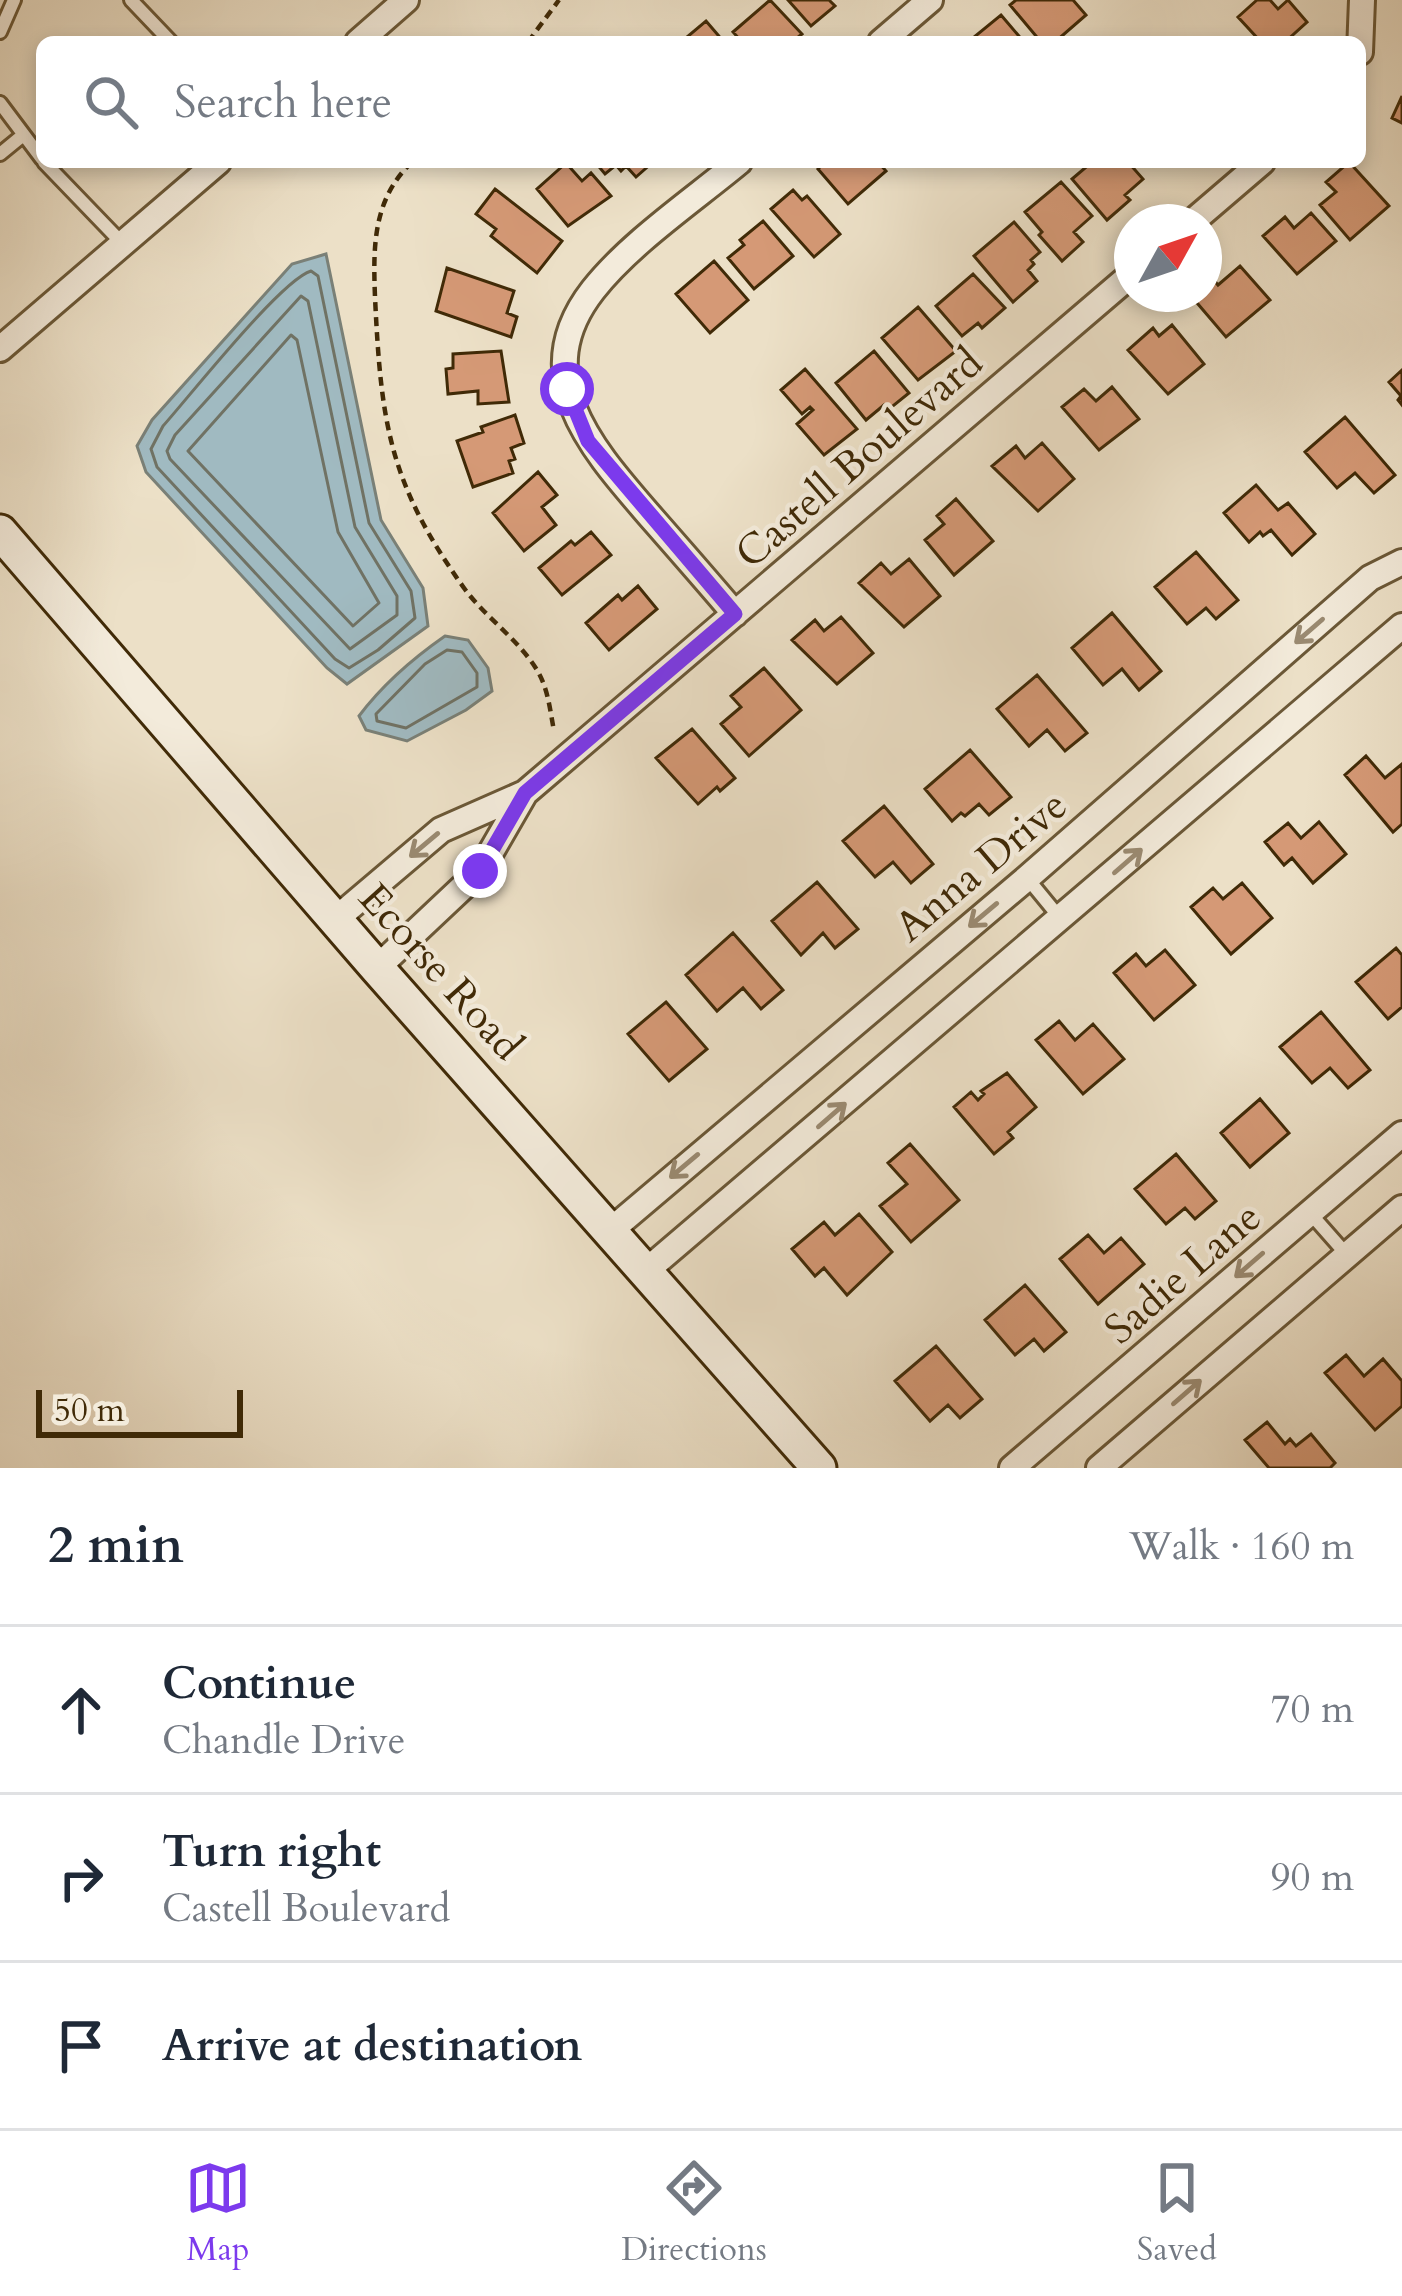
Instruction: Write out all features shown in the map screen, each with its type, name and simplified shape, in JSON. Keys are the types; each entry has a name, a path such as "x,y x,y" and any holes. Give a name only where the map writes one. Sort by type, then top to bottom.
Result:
{"main road":[{"name":"Ecorse Road","path":"0,532 819,1468"}],"street":[{"path":"365,36 406,0"},
{"path":"888,36 930,0"},
{"path":"1361,36 1362,0"},
{"path":"0,350 211,168"},
{"path":"732,168 618,264 592,292 573,326 565,368 572,406 588,441 735,614"},
{"path":"1213,204 1255,168"},
{"name":"Castell Boulevard","path":"335,919 441,830 525,793 1114,289"},
{"name":"Anna Drive","path":"610,1231 1027,878 1370,578 1402,562"},
{"path":"646,1270 1402,626"},
{"name":"Castell Boulevard","path":"377,968 480,871 525,793"},
{"name":"Sadie Lane","path":"1012,1468 1402,1134"},
{"path":"1099,1468 1402,1208"}],"lane":[{"path":"0,32 14,0"},
{"path":"130,0 165,36"},
{"path":"0,104 36,153"},
{"path":"0,154 22,136"},
{"path":"50,168 123,243"},
{"path":"1027,878 1061,919"},
{"path":"1310,1213 1346,1255"}],"path":[{"path":"532,36 559,0"},
{"path":"407,168 387,191 376,232 378,369 395,466 414,512 465,590 535,667 554,731"}],"water":[{"path":"326,254 381,520 423,588 428,626 347,684 146,472 137,446 152,420 292,264"},
{"path":"445,636 468,640 488,668 492,691 407,741 366,730 359,716 368,704"}],"building":[{"path":"770,0 802,34 737,36 733,32"},
{"path":"788,0 829,0 835,6 811,26"},
{"path":"1016,0 1073,0 1086,15 1062,36 1036,36 1010,5"},
{"path":"1257,0 1270,0 1278,9 1288,0 1307,22 1292,36 1255,36 1238,17"},
{"path":"1001,15 1019,36 975,36"},
{"path":"706,21 719,36 688,36"},
{"path":"1402,96 1402,123 1392,118"},
{"path":"560,168 570,168 582,181 591,173 611,196 568,226 537,189"},
{"path":"883,168 886,171 848,204 818,169"},
{"path":"1085,168 1133,168 1143,179 1125,195 1130,200 1125,204 1114,204 1114,214 1107,220 1072,179"},
{"path":"1342,168 1354,168 1389,206 1350,240 1320,205 1336,192 1326,182"},
{"path":"1061,182 1092,216 1074,232 1083,242 1062,261 1025,212"},
{"path":"495,189 562,241 537,273 491,236 496,229 476,214"},
{"path":"793,190 802,200 807,196 840,234 814,257 771,209"},
{"path":"1311,213 1336,241 1297,274 1263,236 1285,217 1294,228"},
{"path":"763,221 793,256 754,289 728,258 744,245 740,240"},
{"path":"1014,222 1040,252 1028,270 1037,281 1013,302 974,256"},
{"path":"714,261 748,300 710,333 676,294"},
{"path":"1240,266 1270,300 1226,337 1205,312 1222,312 1222,282"},
{"path":"447,268 514,291 507,313 517,317 511,337 436,311"},
{"path":"973,274 1005,308 982,328 978,323 962,336 936,306"},
{"path":"918,307 956,351 918,380 882,338"},
{"path":"1172,325 1204,364 1168,394 1128,350 1153,328 1159,336"},
{"path":"501,351 509,402 478,404 478,391 448,394 446,369 453,368 453,354"},
{"path":"874,351 909,393 866,420 836,383"},
{"path":"805,369 857,429 824,455 797,424 813,410 810,407 802,414 781,390"},
{"path":"1402,370 1402,405 1389,382"},
{"path":"1112,387 1139,419 1099,450 1062,407 1084,389 1096,401"},
{"path":"515,415 524,443 511,448 513,473 473,487 457,441"},
{"path":"1345,417 1395,475 1374,493 1355,473 1337,488 1305,452"},
{"path":"1042,443 1074,479 1038,511 992,466 1016,446 1025,458"},
{"path":"538,472 557,495 542,507 556,525 524,551 493,513"},
{"path":"1256,485 1278,510 1288,503 1315,534 1292,555 1271,530 1249,542 1224,513"},
{"path":"956,499 993,541 954,575 925,540 944,524 937,516"},
{"path":"591,532 611,555 562,595 539,568 571,541 575,545"},
{"path":"1196,552 1238,600 1216,619 1206,608 1187,624 1155,587"},
{"path":"909,559 940,596 904,627 859,583 881,563 891,574"},
{"path":"638,586 657,609 609,650 586,623 618,595 622,600"},
{"path":"1112,613 1161,671 1139,690 1122,669 1103,685 1072,648"},
{"path":"841,617 873,653 837,684 792,640 815,620 824,631"},
{"path":"764,668 801,710 749,756 721,724 741,707 731,696"},
{"path":"1037,675 1087,733 1065,751 1047,730 1029,746 997,709"},
{"path":"692,729 735,778 698,804 656,758"},
{"path":"970,750 1011,797 989,815 979,804 952,821 925,789"},
{"path":"1366,756 1385,778 1402,764 1402,824 1393,832 1345,775"},
{"path":"884,806 933,864 911,883 893,862 875,877 843,841"},
{"path":"1319,822 1346,854 1313,883 1292,858 1284,865 1265,842 1288,823 1301,838"},
{"path":"817,882 858,929 835,948 823,933 801,955 772,921"},
{"path":"1242,883 1272,918 1231,954 1191,907 1213,888 1223,899"},
{"path":"733,933 783,990 761,1009 743,988 717,1011 686,975"},
{"path":"1396,948 1402,955 1402,1007 1388,1019 1356,982"},
{"path":"1165,950 1195,985 1154,1020 1114,973 1136,954 1146,966"},
{"path":"666,1002 707,1049 669,1081 628,1034"},
{"path":"1321,1012 1370,1070 1348,1088 1330,1068 1312,1083 1280,1047"},
{"path":"1059,1021 1075,1040 1093,1024 1124,1059 1083,1094 1036,1040"},
{"path":"1007,1073 1036,1107 1008,1132 1013,1138 994,1154 954,1107 971,1092 978,1100 984,1094 981,1091"},
{"path":"1260,1099 1289,1133 1250,1167 1221,1133"},
{"path":"910,1144 959,1200 911,1242 880,1206 907,1184 888,1163"},
{"path":"1176,1154 1216,1201 1195,1219 1185,1208 1166,1224 1135,1189"},
{"path":"859,1214 892,1252 847,1295 824,1268 815,1276 792,1249 824,1222 835,1235"},
{"path":"1088,1235 1104,1253 1121,1238 1144,1264 1098,1304 1060,1259"},
{"path":"1025,1285 1066,1332 1044,1351 1034,1339 1015,1355 985,1320"},
{"path":"936,1346 982,1399 960,1418 948,1405 930,1421 895,1381"},
{"path":"1346,1355 1364,1376 1383,1359 1402,1381 1402,1406 1375,1430 1325,1373"},
{"path":"1267,1422 1285,1444 1290,1439 1296,1446 1311,1434 1335,1463 1330,1468 1269,1468 1245,1440"}],"route":[{"path":"480,871 525,793 735,614 588,441 567,389"}]}
